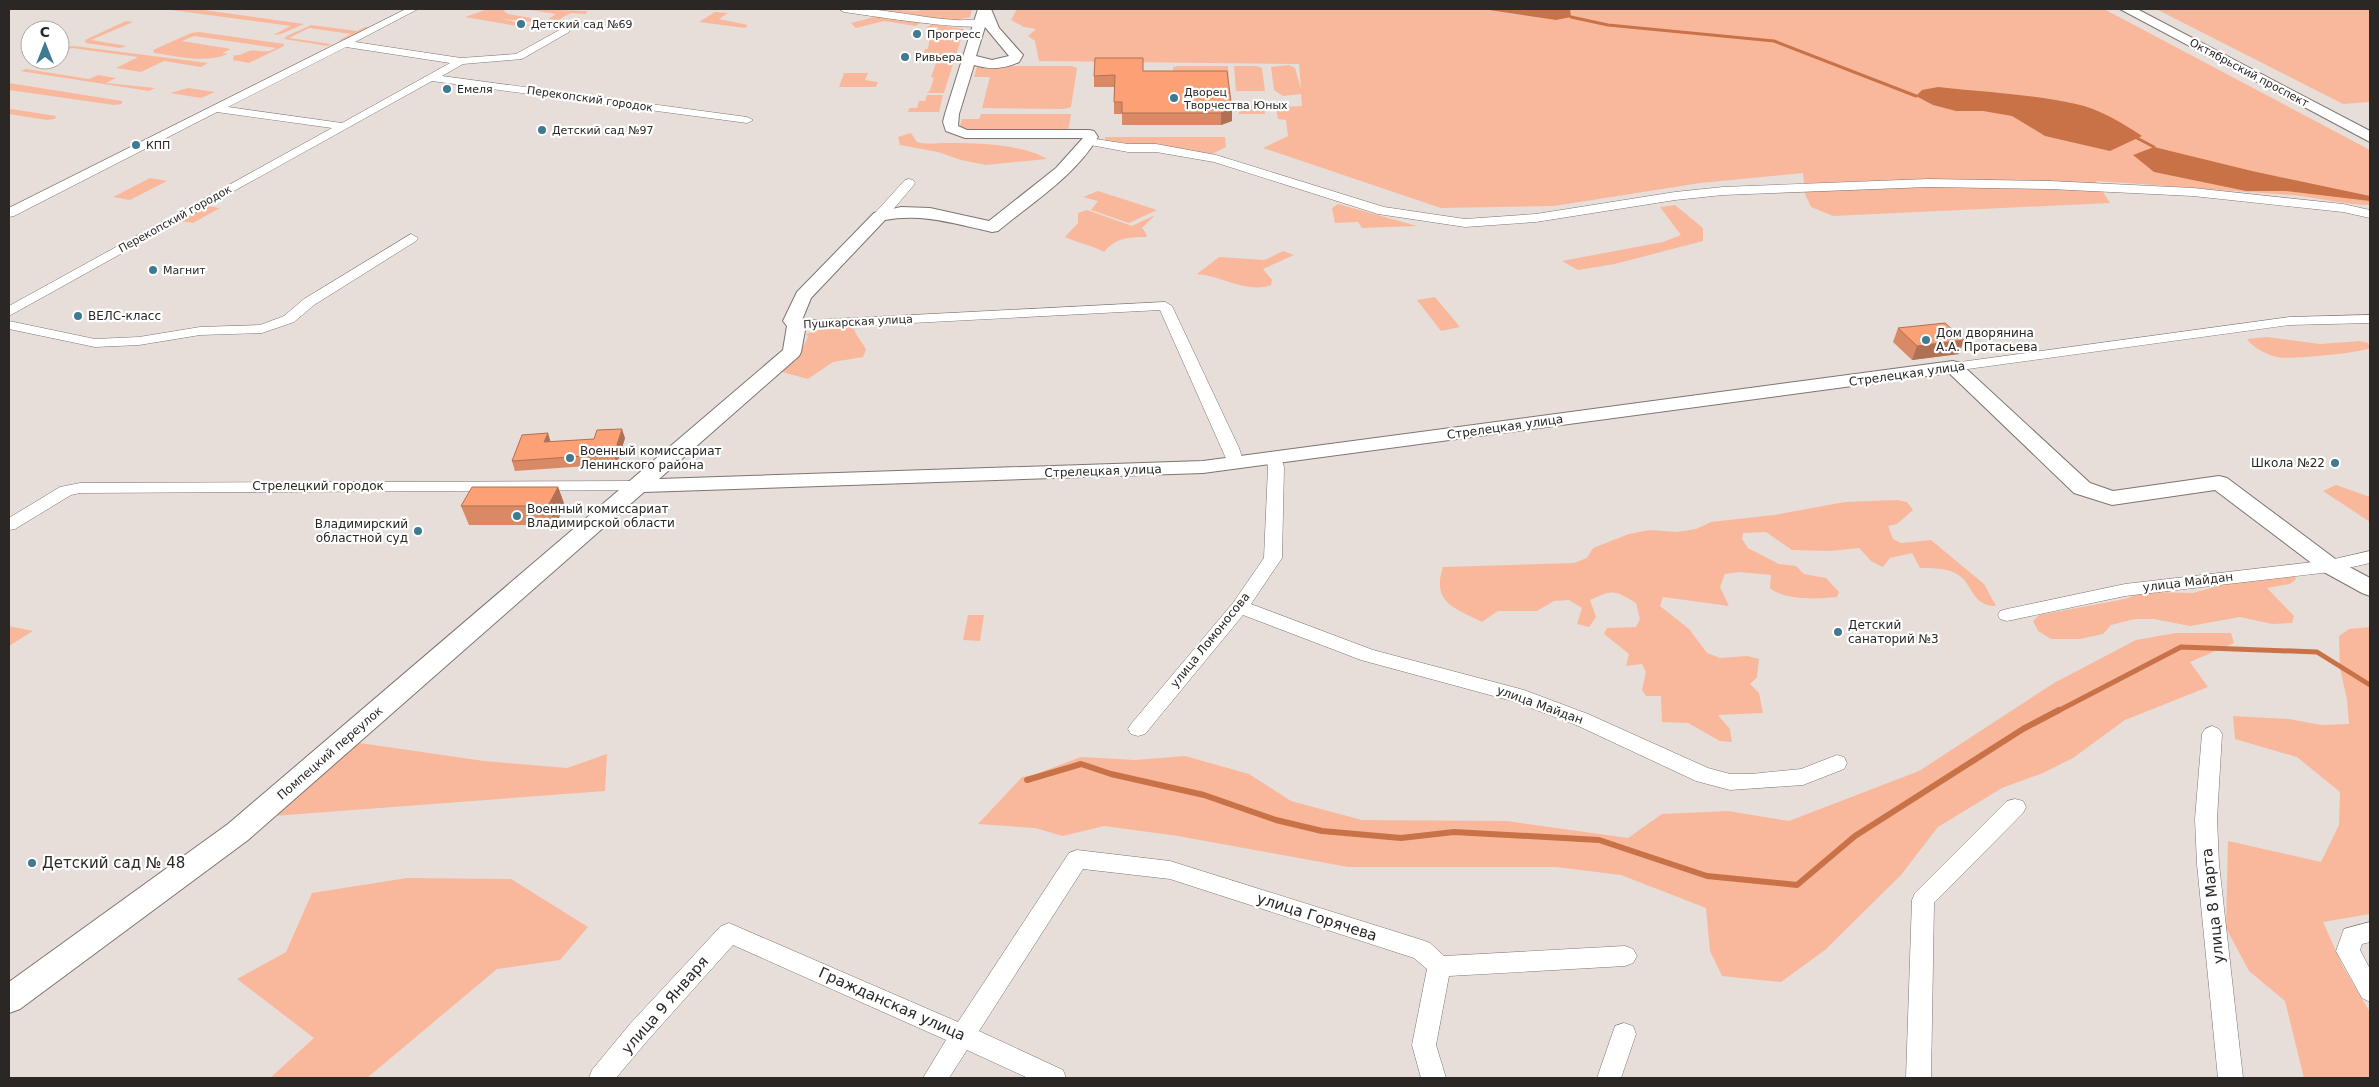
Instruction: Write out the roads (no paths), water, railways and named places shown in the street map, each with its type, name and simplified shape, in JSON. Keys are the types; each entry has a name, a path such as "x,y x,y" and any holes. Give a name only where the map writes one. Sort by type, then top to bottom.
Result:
{"main road":[{"name":"Октябрьский проспект","path":"2128,9 2370,137"}],"street":[{"path":"9,213 413,9"},
{"path":"844,9 954,23 984,24 1016,55 1008,63 994,65 978,63 970,58"},
{"path":"985,9 984,24 970,58 950,122 952,128 965,134 1089,138 1128,148 1156,148 1216,159 1382,210 1465,223 1536,218 1675,196 1723,191 1928,183 2050,185 2193,192 2343,208 2370,214"},
{"name":"Перекопский городок","path":"346,44 462,61 518,57 565,30"},
{"name":"Перекопский городок","path":"9,312 462,61"},
{"name":"Перекопский городок","path":"432,78 747,120"},
{"path":"218,109 342,126"},
{"path":"880,216 901,212 930,213 992,227 1058,173 1089,138"},
{"path":"880,216 909,184"},
{"name":"Пушкарская улица","path":"880,216 803,296 792,321 797,325 1165,306 1231,448 1236,463"},
{"path":"9,325 95,342 139,341 200,331 262,330 289,319 309,302 411,238"},
{"name":"Стрелецкая улица","path":"636,486 1203,467 1953,368 2289,321 2370,319"},
{"name":"Помпецкий переулок","path":"9,999 238,832 792,352 797,325"},
{"path":"1953,368 2082,488 2112,498 2219,483 2330,566 2370,588"},
{"name":"улица Ломоносова","path":"1138,729 1240,607 1273,558 1276,467 1274,458"},
{"name":"Стрелецкий городок","path":"9,525 66,491 80,488 636,486"},
{"name":"улица Майдан","path":"2006,615 2125,590 2330,566 2370,557"},
{"name":"улица Майдан","path":"1240,607 1368,655 1517,695 1581,719 1703,775 1730,782 1752,782 1803,777 1837,764"},
{"name":"улица 8 Марта","path":"2212,734 2206,819 2208,864 2231,1078"},
{"path":"1918,1078 1923,900 2014,807"},
{"name":"улица Горячева","path":"964,1036 1077,859 1170,870 1422,950 1439,966"},
{"name":"Гражданская улица","path":"729,932 1054,1078"},
{"name":"улица 9 Января","path":"602,1078 639,1032 729,932"},
{"path":"2370,932 2352,936 2348,951 2370,992"},
{"path":"1433,1078 1424,1045 1439,966 1625,956"},
{"path":"1609,1078 1624,1034"},
{"path":"935,1078 964,1036"}],"waterway":[{"path":"1571,17 1608,25 1774,41 1916,96"},
{"path":"2137,138 2154,147"},
{"path":"2056,712 2181,647 2317,652 2370,685"},
{"path":"1027,780 1081,764 1111,774 1204,795 1276,820 1322,831 1401,838 1454,832 1599,840 1707,876 1797,885 1855,836 2023,729 2059,710"}],"place":[{"name":"Детский сад №69","path":"521,24"},
{"name":"Прогресс","path":"917,34"},
{"name":"Ривьера","path":"905,57"},
{"name":"Емеля","path":"447,89"},
{"name":"Дворец Творчества Юных","path":"1174,98"},
{"name":"Детский сад №97","path":"542,130"},
{"name":"КПП","path":"136,145"},
{"name":"Магнит","path":"153,270"},
{"name":"ВЕЛС-класс","path":"78,316"},
{"name":"Дом дворянина А.А. Протасьева","path":"1926,340"},
{"name":"Военный комиссариат Ленинского района","path":"570,458"},
{"name":"Школа №22","path":"2335,463"},
{"name":"Военный комиссариат Владимирской области","path":"517,516"},
{"name":"Владимирский областной суд","path":"418,531"},
{"name":"Детский санаторий №3","path":"1838,632"},
{"name":"Детский сад № 48","path":"32,863"}]}
